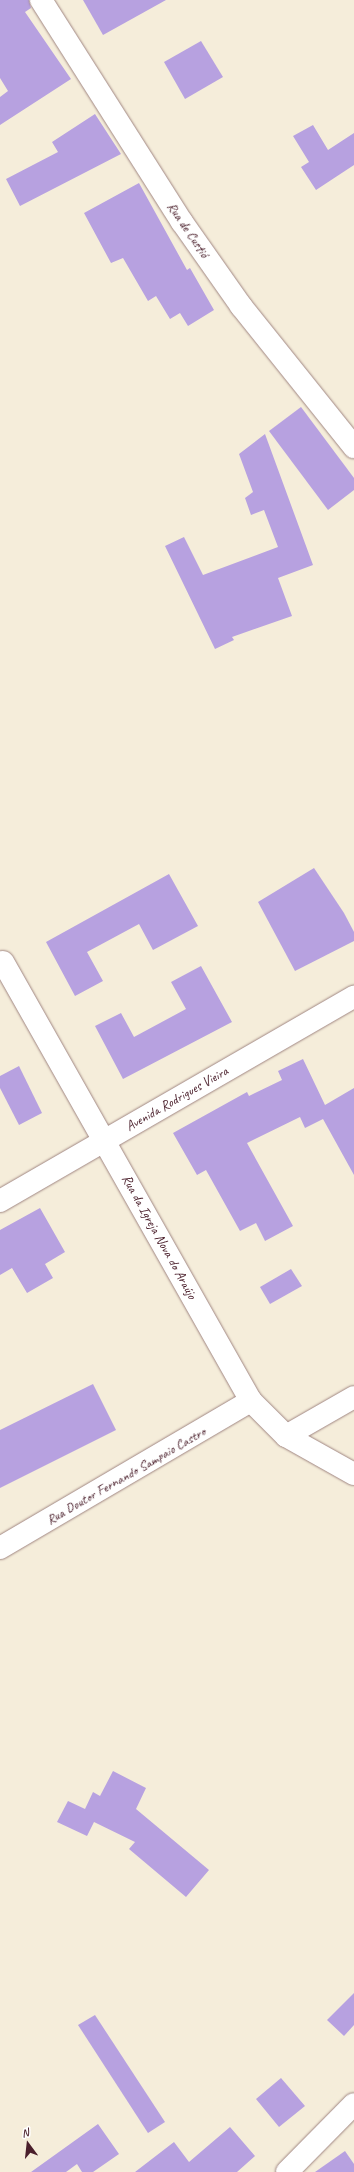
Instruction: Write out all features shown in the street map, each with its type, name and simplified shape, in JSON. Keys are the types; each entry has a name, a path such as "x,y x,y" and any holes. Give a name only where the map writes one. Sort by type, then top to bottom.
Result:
{"street":[{"name":"Rua de Custió","path":"41,0 182,222 241,306 354,447"},
{"name":"Rua da Igreja Nova do Araújo","path":"3,962 105,1140 251,1401 286,1436 354,1474"},
{"name":"Avenida Rodrigues Vieira","path":"0,1201 354,997"},
{"path":"286,1436 354,1397"},
{"name":"Rua Doutor Fernando Sampaio Castro","path":"0,1548 251,1401"},
{"path":"287,2172 354,2104"}],"building":[{"path":"0,0 29,0 31,8 25,12 71,79 0,125 0,97 8,91 0,78"},
{"path":"83,0 166,0 103,35"},
{"path":"201,41 223,77 185,99 164,62"},
{"path":"95,114 121,154 20,206 6,179 58,152 52,142"},
{"path":"313,125 328,150 354,133 354,165 316,190 301,167 309,162 293,136"},
{"path":"139,183 187,270 190,268 214,310 188,326 180,313 170,319 156,296 148,301 123,258 111,263 84,213"},
{"path":"301,407 354,478 354,490 328,510 269,431"},
{"path":"265,434 313,565 278,578 292,616 232,637 234,640 215,649 165,546 184,537 203,575 278,547 264,510 251,515 245,498 253,492 239,454"},
{"path":"314,868 344,913 354,932 354,941 295,971 258,902"},
{"path":"169,874 198,926 153,950 139,924 87,952 103,981 75,996 46,942"},
{"path":"201,966 232,1022 123,1079 95,1026 121,1013 134,1037 186,1009 171,982"},
{"path":"303,1059 325,1105 354,1088 354,1175 323,1119 305,1128 300,1117 247,1143 293,1226 265,1241 256,1223 240,1231 206,1170 197,1175 173,1133 247,1092 249,1096 282,1080 278,1071"},
{"path":"19,1066 42,1113 19,1125 0,1088 0,1076"},
{"path":"40,1208 65,1252 45,1264 53,1278 27,1293 12,1268 0,1275 0,1230"},
{"path":"291,1269 302,1286 270,1304 260,1287"},
{"path":"93,1384 116,1430 0,1488 0,1430"},
{"path":"113,1771 146,1788 136,1809 209,1870 186,1897 129,1849 135,1842 94,1822 87,1836 57,1822 68,1801 85,1809 93,1792 100,1796"},
{"path":"354,1993 354,2025 344,2036 327,2020"},
{"path":"95,2015 165,2122 148,2133 78,2025"},
{"path":"281,2078 305,2106 279,2127 256,2099"},
{"path":"98,2124 119,2154 93,2172 82,2172 77,2164 66,2172 31,2172"},
{"path":"230,2127 255,2156 237,2172 135,2172 174,2142 189,2162"},
{"path":"345,2151 354,2164 354,2172 315,2172"}]}
